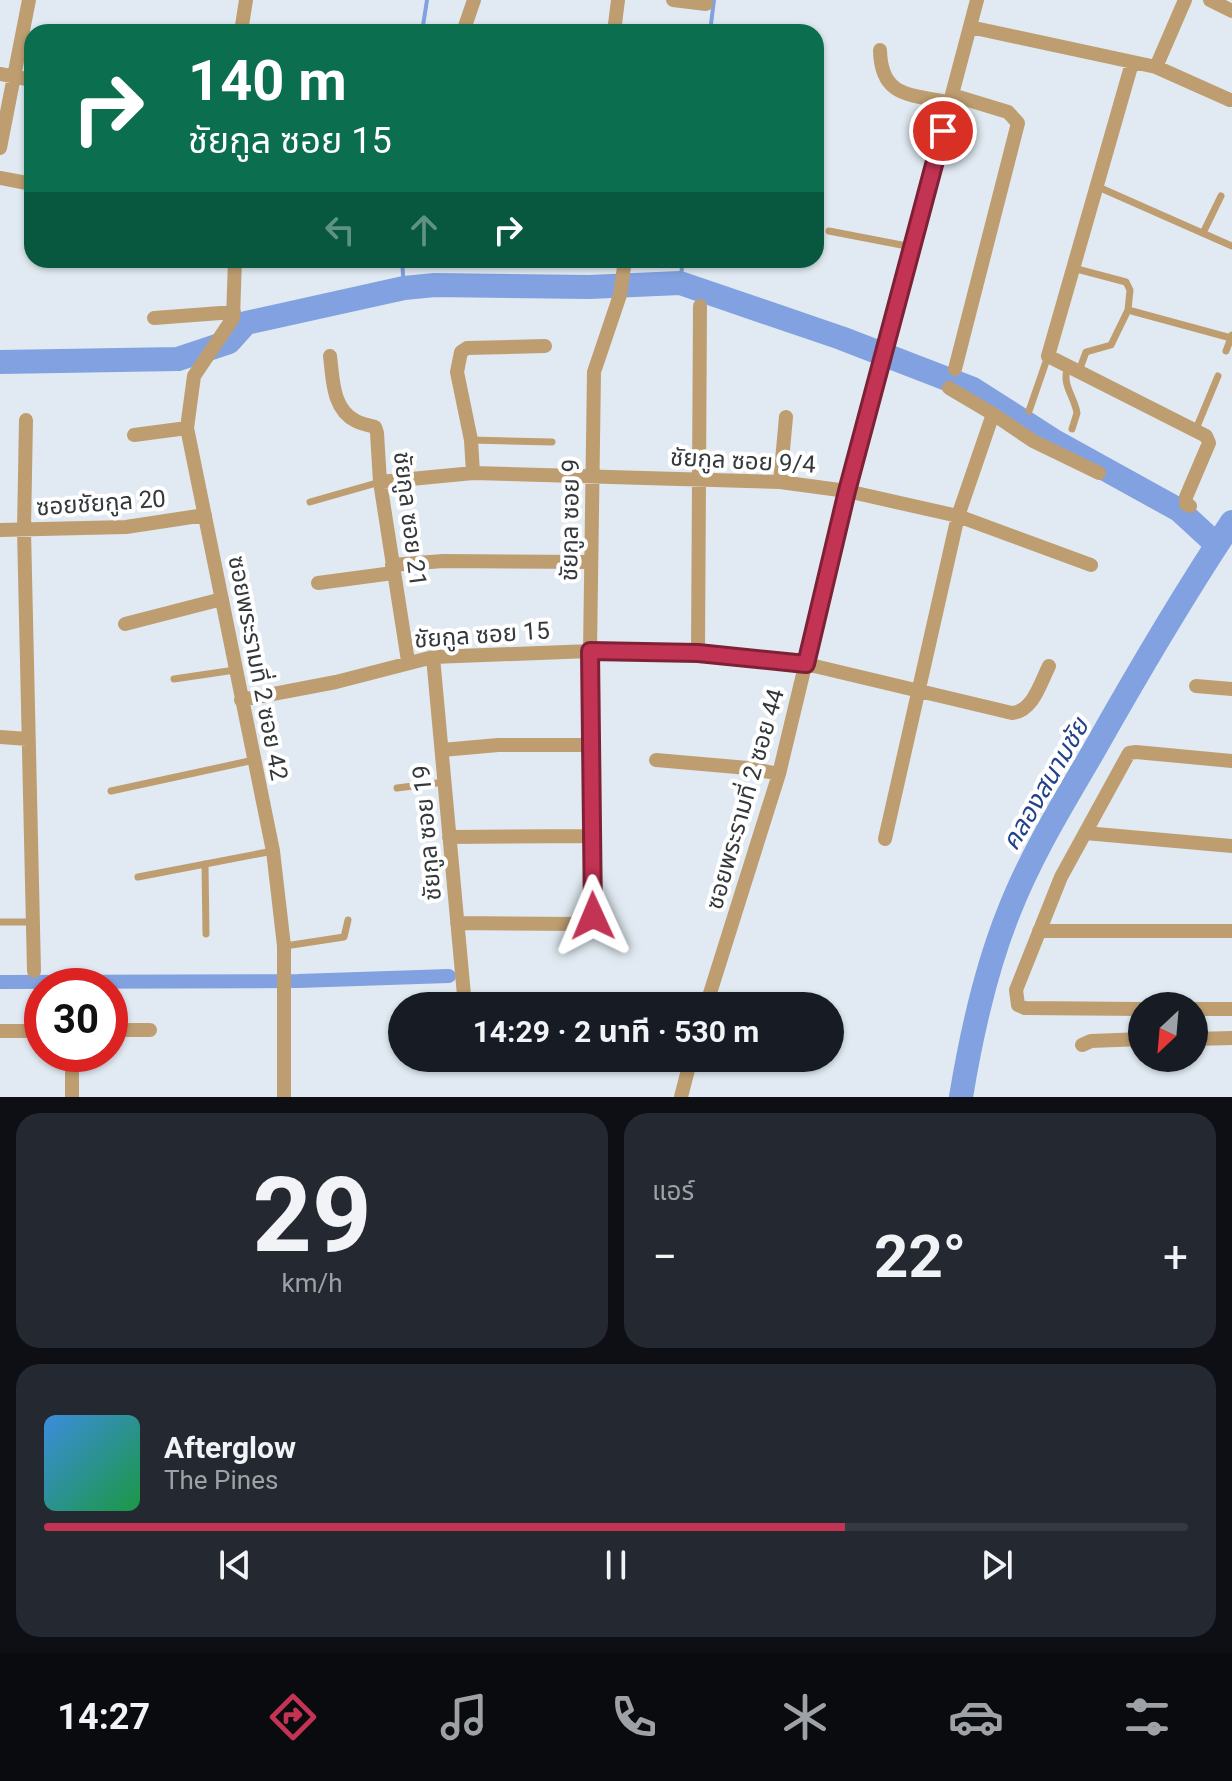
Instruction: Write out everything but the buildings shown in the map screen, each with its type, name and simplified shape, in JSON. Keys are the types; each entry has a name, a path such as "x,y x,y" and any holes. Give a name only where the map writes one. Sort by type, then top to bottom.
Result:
{"street":[{"path":"25,24 29,0"},
{"path":"242,24 246,0"},
{"path":"466,24 474,0"},
{"path":"615,24 618,0"},
{"path":"673,0 706,4"},
{"name":"ซอยพระรามที่ 2 ซอย 44","path":"710,992 779,774 847,491 977,0"},
{"path":"1156,67 1185,0"},
{"path":"1210,0 1232,11"},
{"path":"970,27 1156,67 1230,100"},
{"path":"0,148 24,30"},
{"path":"880,50 881,70 897,91 1008,112 1018,123 955,369"},
{"path":"1132,63 1048,356 1206,436 1209,443 1188,491 1186,504 1190,506"},
{"path":"0,74 24,78"},
{"path":"0,178 24,182"},
{"name":"ซอยพระรามที่ 2 ซอย 42","path":"235,268 234,312 227,328 194,376 187,428 273,851 284,946 284,1097"},
{"name":"ชัยกูล ซอย 9","path":"457,923 582,924 589,922 593,916 590,651 595,364 620,295 624,268"},
{"path":"698,653 700,306"},
{"path":"154,318 234,312"},
{"path":"473,473 471,440 457,372 461,352 467,348 545,346"},
{"name":"ชัยกูล ซอย 21","path":"330,356 336,400 346,415 375,427 377,433 380,482 408,661"},
{"path":"949,388 1033,441 1099,473"},
{"path":"885,839 958,516 993,414"},
{"path":"780,482 786,417"},
{"path":"26,420 24,530 34,968"},
{"path":"134,435 187,428"},
{"name":"ชัยกูล ซอย 9/4","path":"380,482 473,473 780,482 847,491 958,516 1091,565"},
{"name":"ซอยชัยกูล 20","path":"0,530 126,527 205,515"},
{"path":"318,583 443,561 591,562"},
{"path":"125,624 222,599"},
{"name":"ชัยกูล ซอย 15","path":"241,700 336,682 433,657 590,651 698,653 806,664 1012,713 1022,712 1029,705 1049,666"},
{"name":"ชัยกูล ซอย 19","path":"433,657 464,992"},
{"path":"1196,686 1232,689"},
{"path":"0,737 28,739"},
{"path":"442,750 498,745 593,745"},
{"path":"1128,1009 1025,1008 1018,1005 1016,990 1061,877 1129,753 1232,761"},
{"path":"656,760 748,768 779,774"},
{"path":"1085,833 1232,846"},
{"path":"449,837 591,836"},
{"path":"1039,931 1232,931"},
{"path":"1208,1009 1232,1009"},
{"path":"128,1030 150,1030"},
{"path":"0,1031 24,1031"},
{"path":"1208,1039 1232,1038"},
{"path":"1082,1045 1091,1041 1128,1040"},
{"path":"72,1072 72,1097"},
{"path":"681,1097 687,1072"}],"lane":[{"path":"1096,186 1232,246"},
{"path":"1203,233 1221,196"},
{"path":"829,231 912,247"},
{"path":"1072,429 1077,413 1064,377 1086,352 1111,345 1128,310 1130,290 1126,282 1073,268"},
{"path":"1128,310 1231,336 1226,351"},
{"path":"1029,411 1048,356"},
{"path":"1196,429 1218,376"},
{"path":"471,440 552,442"},
{"path":"310,502 380,482"},
{"path":"174,679 235,670"},
{"path":"111,791 254,760"},
{"path":"397,788 445,782"},
{"path":"138,877 273,851"},
{"path":"205,864 206,934"},
{"path":"284,946 344,937 348,920"},
{"path":"0,922 32,922"}],"waterway":[{"path":"423,24 427,0"},
{"path":"711,24 714,0"},
{"path":"403,268 404,288"},
{"path":"680,283 682,268"},
{"path":"0,362 178,359 229,342 246,323 404,288 435,285 589,287 680,283 841,338 973,389 1056,442 1179,510 1217,545"},
{"name":"คลองสนามชัย","path":"961,1097 986,981 1026,872 1143,665 1232,522"},
{"path":"0,982 298,981 449,976"}],"route":[{"path":"593,916 590,651 698,653 806,664 847,491 943,131"}]}
